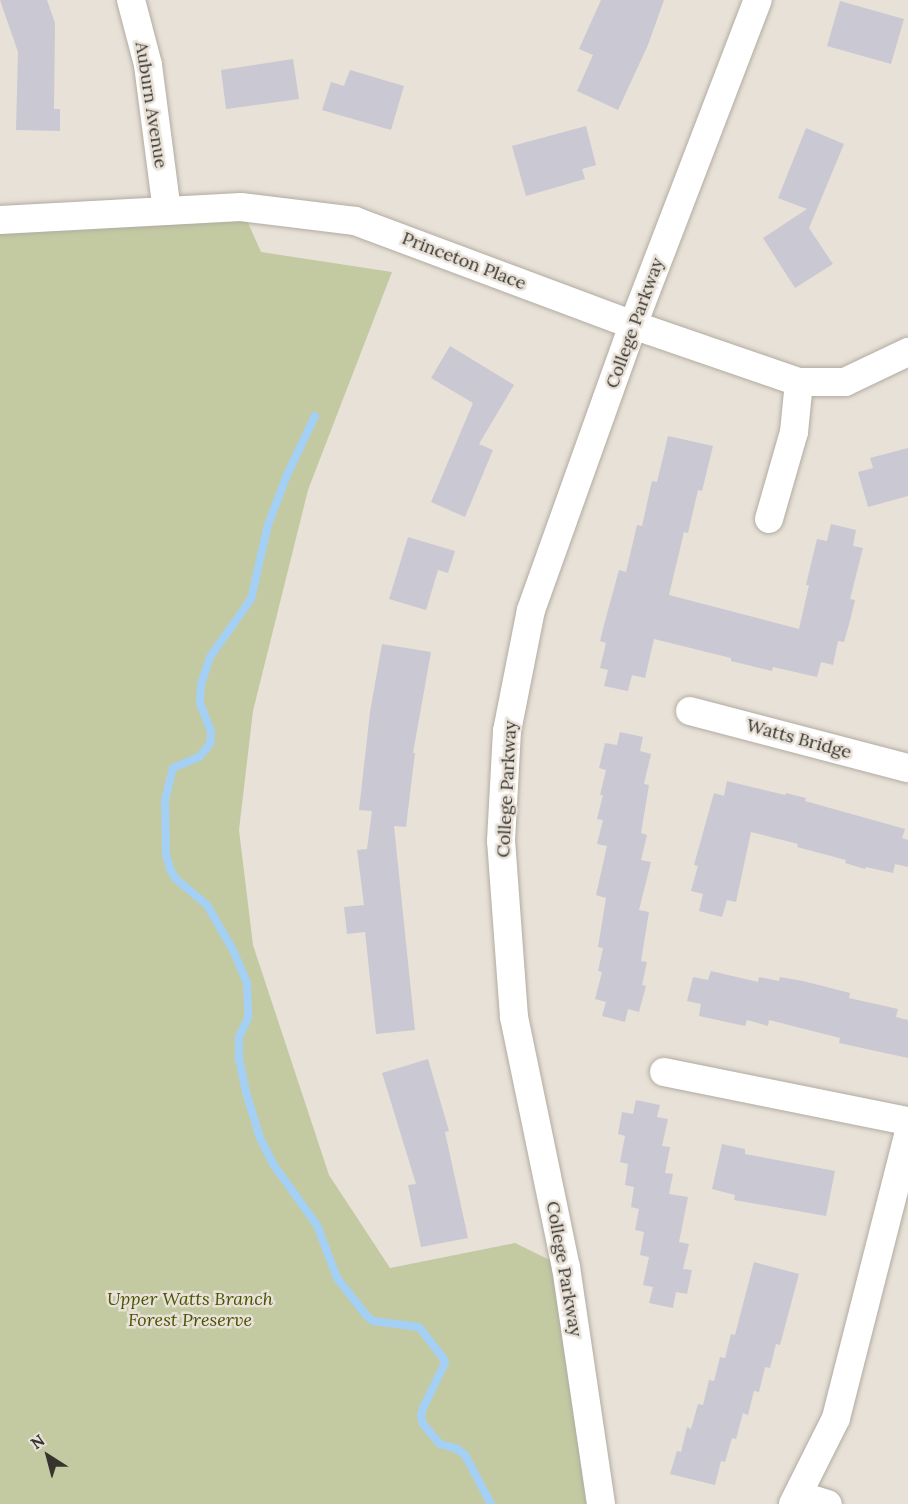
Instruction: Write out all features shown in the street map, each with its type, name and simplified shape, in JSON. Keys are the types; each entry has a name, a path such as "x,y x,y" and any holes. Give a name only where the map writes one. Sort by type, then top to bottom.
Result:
{"street":[{"name":"Auburn Avenue","path":"131,0 148,65 167,211"},
{"name":"College Parkway","path":"601,1504 566,1268 514,1017 501,841 507,731 531,610 633,325 758,0"},
{"name":"Princeton Place","path":"0,220 241,207 355,221 633,325 799,382 845,382 908,352"},
{"path":"769,519 794,432 799,382"},
{"name":"Watts Bridge","path":"690,711 908,768"},
{"path":"664,1072 908,1121"},
{"path":"828,1504 796,1499 836,1418 908,1135"}],"green space":[{"name":"Upper Watts Branch Forest Preserve","path":"241,207 261,252 392,272 308,490 253,711 239,830 253,945 329,1175 390,1268 515,1243 566,1268 601,1504 0,1504 0,220"}],"building":[{"path":"0,0 47,0 55,23 54,109 60,109 60,131 16,130 18,52"},
{"path":"601,0 664,0 648,45 618,110 577,91 593,55 579,49"},
{"path":"840,1 904,19 891,64 827,46"},
{"path":"293,59 299,99 226,109 221,70"},
{"path":"350,70 404,86 391,130 322,110 331,82 344,86"},
{"path":"586,126 596,165 582,169 585,179 526,196 512,146"},
{"path":"806,128 844,144 809,228 833,264 795,288 763,238 807,209 778,198"},
{"path":"450,346 514,385 479,444 493,450 465,517 431,502 473,403 431,378"},
{"path":"668,436 713,446 702,491 698,490 688,533 684,532 669,595 799,629 817,539 827,541 831,524 856,530 853,546 863,548 850,599 855,600 850,621 844,642 838,641 833,665 821,662 817,677 773,667 772,671 731,661 731,658 654,639 645,678 632,675 628,691 604,686 608,670 600,668 606,643 600,641 605,621 619,570 626,572 637,525 642,526 652,481 657,482"},
{"path":"908,448 908,496 868,507 858,472 873,468 870,458"},
{"path":"408,537 455,551 448,573 438,570 426,610 389,599"},
{"path":"382,644 431,652 413,753 415,753 406,827 394,826 415,1030 376,1034 365,932 347,934 344,907 364,905 357,850 367,849 372,811 359,810 370,712"},
{"path":"620,732 643,737 640,751 651,754 644,784 649,785 641,833 647,835 641,860 651,862 639,910 649,912 641,961 647,962 642,985 646,986 639,1012 628,1009 625,1022 602,1016 606,1002 595,999 602,972 598,971 603,948 598,947 606,898 596,895 607,846 597,844 603,820 597,819 606,770 599,768 605,743 617,745"},
{"path":"727,781 806,798 805,801 905,829 902,838 908,840 908,867 895,864 893,873 866,867 865,869 845,863 846,860 797,847 798,844 751,832 736,902 727,900 722,917 699,911 703,894 691,891 698,866 694,865 714,793 724,796"},
{"path":"711,971 758,982 759,977 779,981 780,977 803,981 850,993 849,998 898,1009 896,1017 908,1020 908,1058 839,1043 840,1038 769,1020 768,1026 747,1020 745,1026 699,1016 701,1004 687,1001 693,977 708,980"},
{"path":"428,1059 449,1131 445,1132 468,1238 421,1247 408,1185 416,1184 382,1073"},
{"path":"636,1100 660,1105 657,1117 668,1119 662,1146 670,1147 665,1173 673,1174 669,1194 688,1197 679,1242 689,1244 683,1269 692,1270 687,1294 676,1292 673,1308 649,1303 653,1287 643,1285 649,1257 640,1255 644,1232 635,1230 639,1209 631,1207 634,1187 625,1185 628,1164 620,1162 625,1136 618,1134 622,1112 633,1114"},
{"path":"722,1144 745,1149 745,1154 835,1171 826,1216 734,1200 735,1195 712,1189"},
{"path":"754,1262 799,1274 780,1345 776,1344 770,1368 765,1367 759,1392 754,1391 748,1415 743,1413 736,1439 732,1438 725,1462 721,1461 715,1485 670,1474 677,1451 681,1452 687,1427 691,1429 698,1404 703,1405 709,1380 714,1381 720,1357 725,1358 731,1334 735,1335"}],"waterway":[{"path":"315,416 287,475 268,525 251,599 210,657 201,684 200,703 211,731 210,744 199,757 173,768 165,801 166,855 176,879 207,905 233,950 247,983 248,1018 239,1037 239,1059 260,1138 273,1164 317,1225 337,1278 366,1315 373,1321 419,1327 443,1358 445,1363 423,1408 421,1416 423,1424 440,1444 457,1449 465,1455 491,1504"}]}
